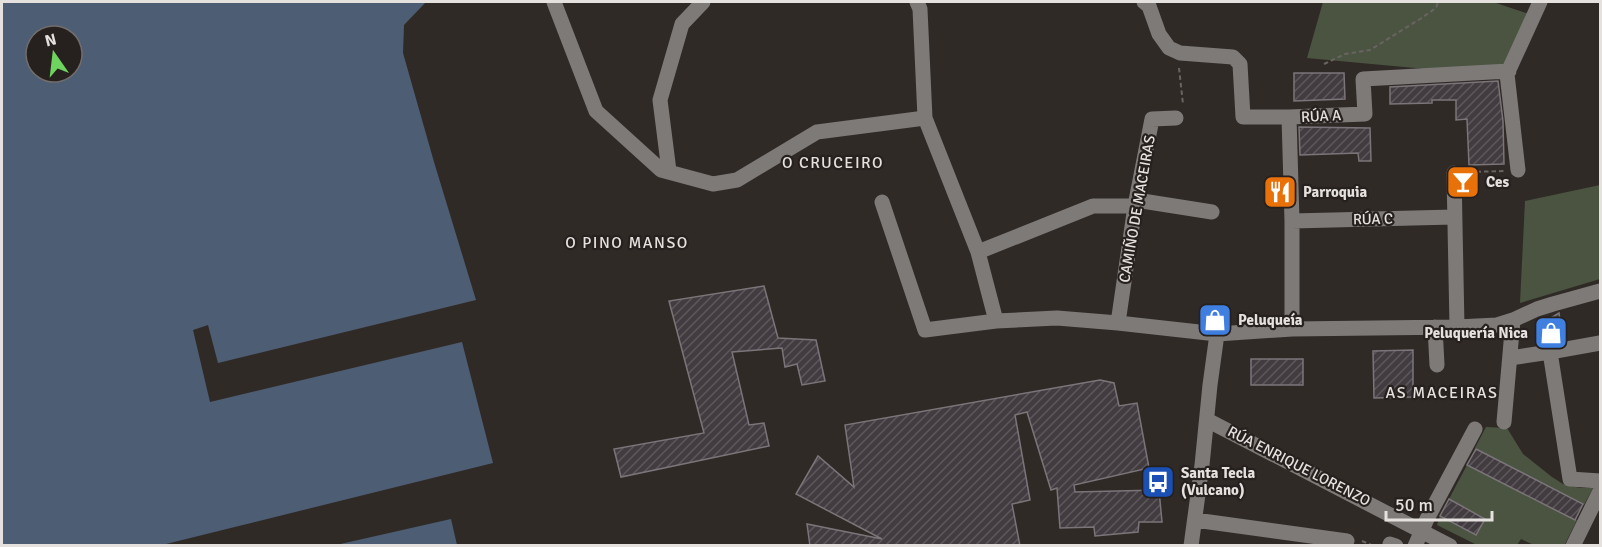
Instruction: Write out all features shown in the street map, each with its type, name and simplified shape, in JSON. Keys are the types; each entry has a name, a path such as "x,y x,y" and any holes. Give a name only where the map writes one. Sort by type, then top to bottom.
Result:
{"street":[{"path":"554,2 596,111 661,170 713,184 737,180 817,132 926,118"},
{"path":"669,171 660,100 682,24 703,2"},
{"path":"917,2 920,9 926,118 978,252 996,321"},
{"path":"1144,2 1149,6 1159,34 1174,50"},
{"path":"1518,171 1507,74 1540,2"},
{"name":"RÚA A","path":"1174,50 1233,57 1240,63 1243,117 1365,114 1363,79 1509,71"},
{"path":"1289,117 1292,329"},
{"name":"CAMIÑO DE MACEIRAS","path":"1118,323 1136,203 1152,119 1176,118"},
{"path":"1454,173 1457,327"},
{"path":"882,202 925,330 996,321 1057,318 1217,334 1292,329 1457,327 1513,321 1537,309 1600,291"},
{"path":"978,252 1093,206 1136,203 1212,212"},
{"name":"RÚA C","path":"1292,221 1454,217"},
{"path":"1504,422 1513,321"},
{"path":"1435,327 1437,365"},
{"path":"1191,546 1217,334"},
{"path":"1510,358 1600,343"},
{"path":"1550,352 1570,479 1600,481"},
{"name":"RÚA ENRIQUE LORENZO","path":"1207,420 1450,546"},
{"path":"1415,546 1475,429"},
{"path":"1573,546 1600,491"},
{"path":"1195,520 1324,542 1347,541"}],"path":[{"path":"1324,64 1345,54 1370,50 1436,8 1438,2"},
{"path":"1174,50 1179,63 1183,109 1176,118"},
{"path":"1454,173 1518,171"}],"green space":[{"path":"1323,2 1493,2 1529,14 1501,76 1307,58"},
{"path":"1600,185 1600,279 1520,303 1525,201"},
{"path":"1486,427 1507,428 1523,454 1563,484 1593,488 1584,505 1475,448"},
{"path":"1467,465 1577,520 1564,546 1534,545 1521,539 1517,545 1477,545 1437,525 1440,516 1475,535 1485,519 1449,499"}],"water":[{"path":"2,2 426,2 404,25 403,53 476,300 218,363 208,325 193,330 210,402 462,342 493,463 162,545 2,545"},
{"path":"451,519 457,545 336,545"}],"building":[{"path":"1294,73 1344,73 1345,99 1294,101"},
{"path":"1498,81 1503,121 1504,164 1469,165 1467,119 1456,120 1456,100 1390,104 1390,87"},
{"path":"1299,127 1370,128 1371,161 1359,161 1358,153 1300,155"},
{"path":"764,286 778,338 816,340 825,381 802,385 797,364 785,367 782,348 732,352 749,425 764,423 769,446 621,477 614,449 704,433 669,301"},
{"name":"Peluquería Nica","path":"1559,313 1563,340 1541,343 1539,325"},
{"path":"1413,350 1413,397 1374,398 1373,351"},
{"path":"1251,359 1303,359 1303,385 1251,385"},
{"path":"1100,380 1114,383 1119,406 1137,403 1149,468 1074,485 1075,492 1159,490 1162,522 1139,522 1138,532 1095,536 1094,527 1060,528 1057,488 1051,490 1027,412 1015,415 1030,500 1012,504 1020,546 810,546 807,524 882,539 796,494 818,456 854,487 845,425"},
{"path":"1476,449 1583,504 1575,520 1467,465"},
{"path":"1449,499 1485,519 1476,535 1440,516"}],"place":[{"name":"Ces","path":"1463,182"},
{"name":"Parroquia","path":"1280,192"},
{"name":"Peluqueía","path":"1215,320"},
{"name":"Peluquería Nica","path":"1551,333"},
{"name":"Santa Tecla (Vulcano)","path":"1158,482"}],"district":[{"name":"O CRUCEIRO","path":"833,162"},
{"name":"O PINO MANSO","path":"627,242"},
{"name":"AS MACEIRAS","path":"1442,392"}]}
